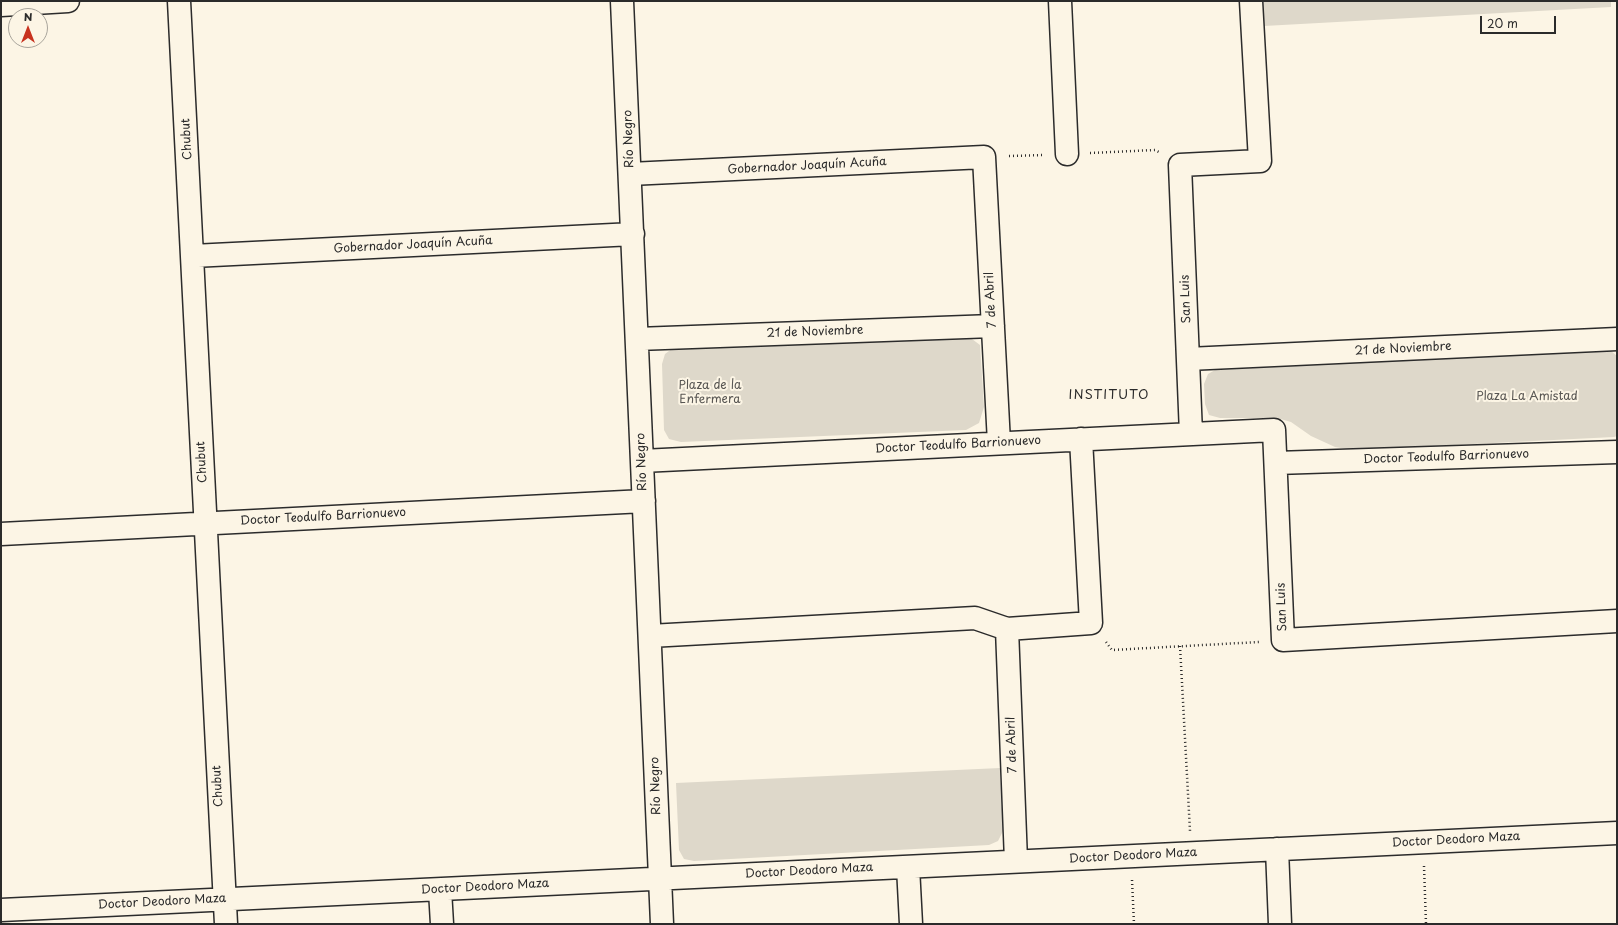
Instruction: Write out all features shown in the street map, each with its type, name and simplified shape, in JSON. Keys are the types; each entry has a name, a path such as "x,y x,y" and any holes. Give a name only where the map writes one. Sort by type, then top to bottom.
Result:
{"street":[{"path":"1,5 68,1"},
{"name":"Chubut","path":"179,1 226,924"},
{"name":"Río Negro","path":"622,1 662,924"},
{"path":"1060,1 1067,154"},
{"name":"San Luis","path":"1191,434 1180,165 1260,161 1251,1"},
{"name":"Gobernador Joaquín Acuña","path":"630,174 984,158"},
{"name":"7 de Abril","path":"984,158 999,443"},
{"name":"Gobernador Joaquín Acuña","path":"193,256 633,234"},
{"name":"21 de Noviembre","path":"637,339 993,326"},
{"name":"21 de Noviembre","path":"1188,359 1617,339"},
{"name":"San Luis","path":"1274,430 1283,640"},
{"name":"Doctor Teodulfo Barrionuevo","path":"642,461 1274,430"},
{"path":"650,636 975,618 1007,629 1091,623 1081,439"},
{"name":"Doctor Teodulfo Barrionuevo","path":"1276,463 1617,452"},
{"name":"Doctor Teodulfo Barrionuevo","path":"1,534 644,501"},
{"path":"1283,640 1617,621"},
{"name":"7 de Abril","path":"1007,629 1016,861"},
{"name":"Doctor Deodoro Maza","path":"1,910 1617,832"},
{"path":"1277,849 1280,924"},
{"path":"908,866 910,924"},
{"path":"440,890 442,924"}],"path":[{"path":"1091,623 1112,650 1283,640"},
{"path":"1180,646 1191,853"},
{"path":"1423,842 1426,924"},
{"path":"1131,856 1134,924"}],"green space":[{"path":"1263,1 1611,1 1611,7 1264,26"},
{"name":"Plaza de la Enfermera","path":"968,336 980,345 984,407 979,423 966,430 681,442 669,439 664,430 662,364 665,354 673,348"},
{"name":"Plaza La Amistad","path":"1602,349 1611,351 1617,356 1617,436 1614,437 1353,450 1335,447 1311,436 1291,422 1277,418 1220,418 1209,415 1205,404 1204,384 1208,374 1215,370"},
{"path":"1000,768 1003,831 998,841 989,845 694,861 684,859 679,850 676,783"}],"district":[{"name":"INSTITUTO","path":"1109,395"}]}
